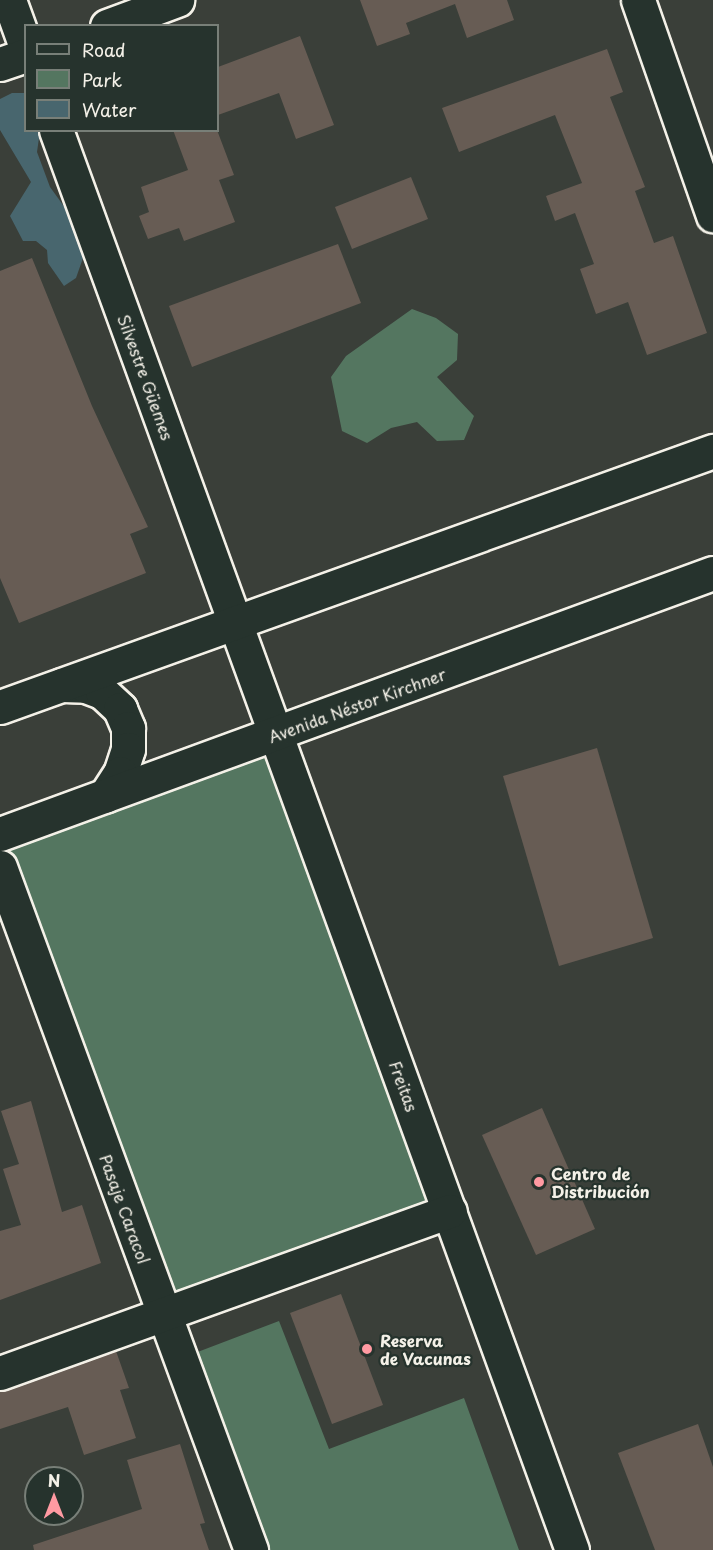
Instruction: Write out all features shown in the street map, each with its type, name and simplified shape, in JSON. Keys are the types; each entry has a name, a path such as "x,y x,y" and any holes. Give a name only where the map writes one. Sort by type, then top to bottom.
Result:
{"street":[{"path":"9,0 24,41"},
{"path":"111,24 177,0"},
{"path":"638,0 713,215"},
{"path":"0,64 24,56"},
{"name":"Silvestre Güemes","path":"57,132 237,623"},
{"path":"0,707 713,451"},
{"name":"Avenida Néstor Kirchner","path":"0,834 277,735 713,573"},
{"name":"Freitas","path":"237,623 572,1550"},
{"path":"59,685 86,686 102,692 120,709 128,728 128,749 120,773 105,796"},
{"name":"Pasaje Caracol","path":"0,867 251,1550"},
{"path":"0,1373 450,1211"}],"green space":[{"path":"412,309 436,318 458,334 457,360 437,377 474,416 464,440 437,441 417,422 391,428 367,443 342,431 331,377 346,356"},
{"path":"270,746 435,1205 167,1301 0,843"},
{"path":"279,1321 329,1449 464,1398 519,1550 265,1550 195,1353"}],"water":[{"path":"12,93 24,93 24,132 40,132 37,152 50,187 89,241 76,278 64,286 48,263 47,250 36,241 23,241 10,216 31,182 0,130 0,99"}],"building":[{"path":"360,0 507,0 514,20 467,38 455,4 406,23 410,34 377,46"},
{"path":"300,36 334,125 296,139 279,93 219,115 219,67"},
{"path":"607,49 623,92 610,97 645,187 635,191 654,243 673,236 707,333 647,355 628,302 596,314 580,269 594,264 575,213 555,221 546,196 582,183 555,115 459,152 442,108"},
{"path":"174,132 218,132 234,175 219,180 235,222 184,241 179,228 148,239 139,216 149,212 141,187 188,170"},
{"path":"411,177 428,219 352,249 335,207"},
{"path":"338,244 361,303 192,367 169,306"},
{"path":"32,258 92,406 148,527 130,534 146,573 19,623 0,578 0,271"},
{"path":"597,748 653,938 559,966 503,776"},
{"path":"31,1101 62,1212 82,1205 101,1263 0,1300 0,1231 21,1225 3,1169 19,1164 1,1111"},
{"name":"Centro de Distribución","path":"542,1108 595,1229 536,1255 482,1135"},
{"path":"341,1294 383,1405 332,1424 290,1313"},
{"path":"116,1351 129,1388 120,1390 136,1438 84,1455 68,1407 0,1429 0,1391"},
{"path":"698,1424 713,1467 713,1550 655,1550 618,1453"},
{"path":"180,1444 205,1523 200,1524 209,1550 34,1550 33,1545 142,1509 127,1460"}],"place":[{"name":"Centro de Distribución","path":"539,1182"},
{"name":"Reserva de Vacunas","path":"367,1349"}]}
